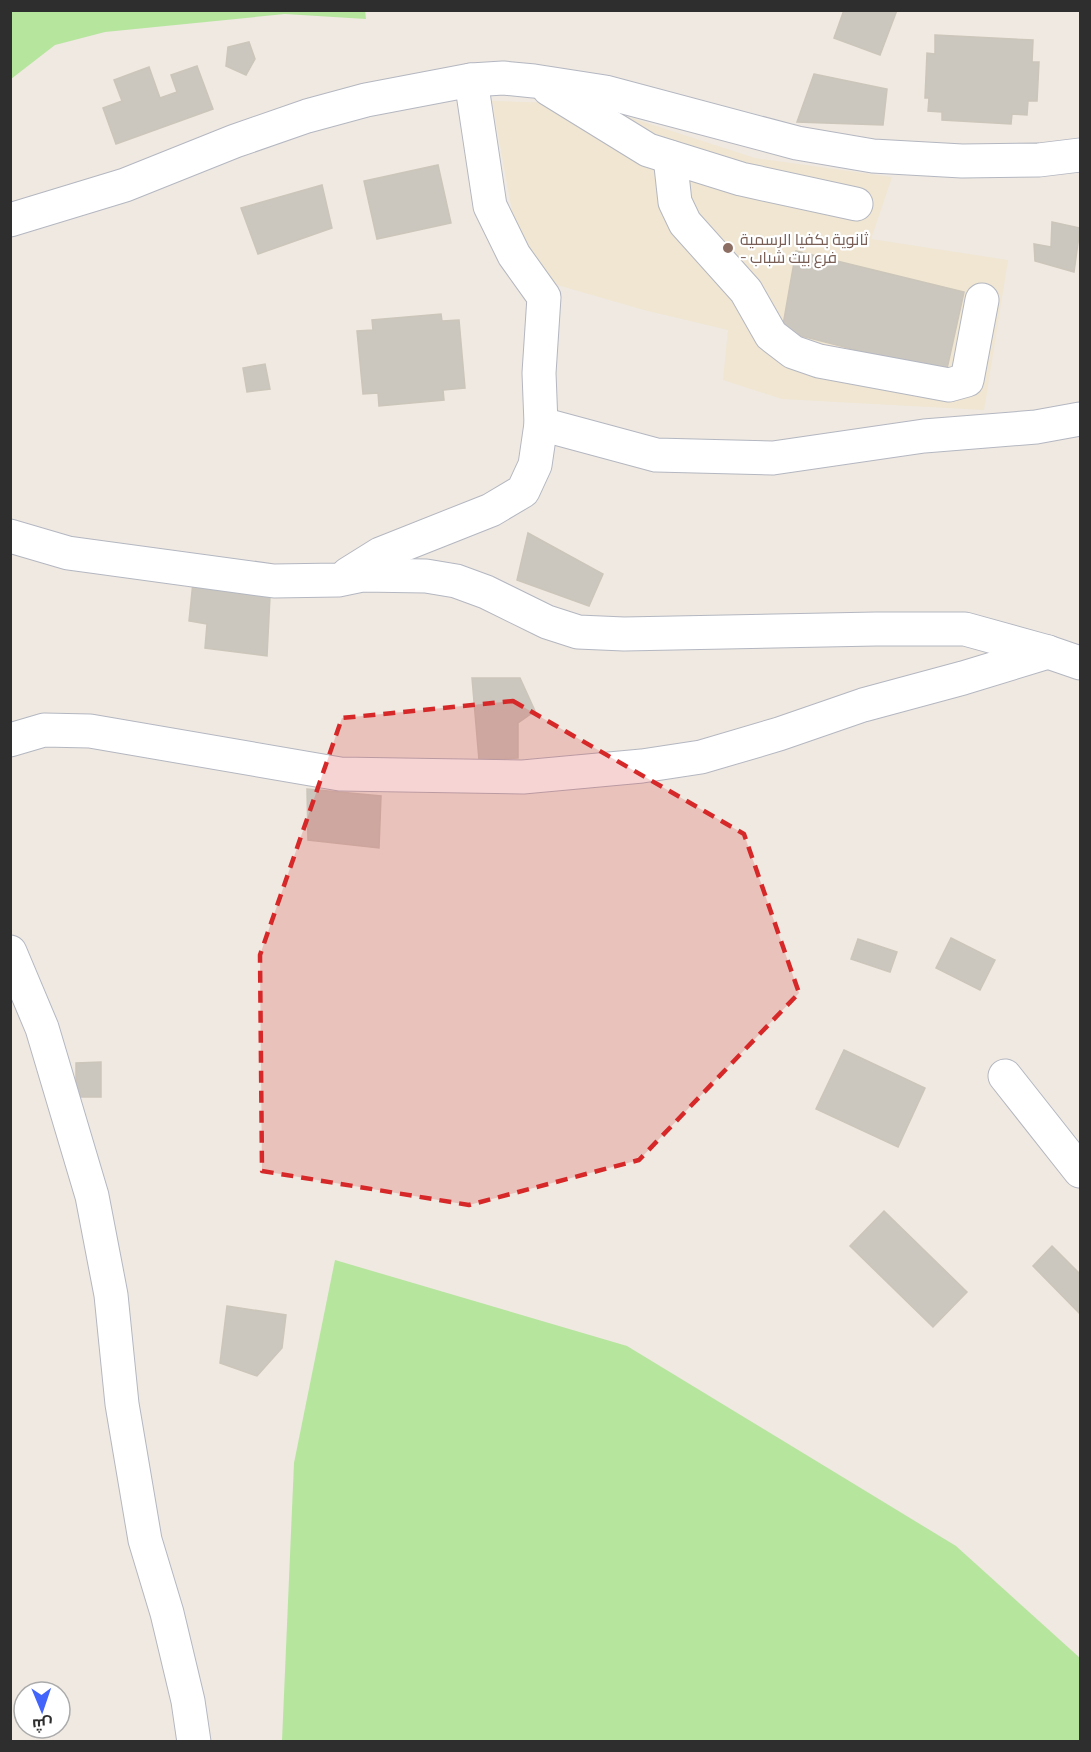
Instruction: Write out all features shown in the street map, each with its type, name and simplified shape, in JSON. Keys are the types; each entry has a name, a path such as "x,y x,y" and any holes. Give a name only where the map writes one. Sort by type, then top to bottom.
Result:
{"street":[{"path":"10,220 125,185 235,141 307,116 366,100 471,80 503,78 605,92 797,143 873,156 962,161 1039,160 1080,155"},
{"path":"338,580 380,554 491,510 524,491 536,465 541,424 539,373 544,297 514,255 490,206 471,80"},
{"path":"534,81 648,150 741,178 856,204"},
{"path":"670,157 675,202 685,224 746,291 771,335 793,352 819,361 949,385 967,380 982,300"},
{"path":"541,424 656,455 773,458 924,436 1036,427 1080,419"},
{"path":"10,536 68,553 274,580 338,580 362,575 387,575 426,576 456,581 486,592 547,622 578,632 624,634 965,629 1080,663"},
{"path":"10,740 44,730 90,731 340,774 523,777 642,766 701,757 779,734 863,705 1048,652"},
{"path":"10,952 42,1028 92,1196 111,1295 122,1404 145,1540 167,1613 188,1701 194,1742"},
{"path":"1005,1076 1080,1171"}],"highlighted area":[{"path":"513,701 744,834 799,993 639,1160 469,1205 262,1171 260,955 342,718"}],"shaded area":[{"name":"ثانوية بكفيا الرسمية - فرع بيت شباب","path":"492,101 588,104 755,158 892,177 871,239 1008,260 984,410 782,399 723,380 728,330 644,310 554,284 516,233"}],"green space":[{"path":"11,10 365,10 366,19 285,14 105,32 55,45 11,79"},
{"path":"335,1260 627,1346 956,1546 1080,1658 1080,1741 282,1741 294,1463"}],"building":[{"path":"844,10 897,10 880,55 834,38"},
{"path":"935,35 1033,40 1032,62 1039,62 1037,101 1028,101 1027,115 1012,114 1011,124 942,120 942,112 928,111 929,98 925,98 927,53 935,54"},
{"path":"249,42 255,59 246,75 226,66 228,47"},
{"path":"197,66 213,109 116,144 103,108 122,101 114,80 149,67 160,98 177,92 171,75"},
{"path":"814,74 887,89 883,125 797,122"},
{"path":"438,165 451,223 377,239 364,181"},
{"path":"322,185 332,228 258,254 241,208"},
{"path":"1052,222 1080,228 1074,272 1035,261 1034,244 1051,247"},
{"path":"796,251 964,292 946,373 782,331"},
{"path":"441,314 442,321 459,320 465,388 443,390 444,400 379,406 378,393 363,394 357,331 373,330 372,320"},
{"path":"265,364 270,389 247,392 243,368"},
{"path":"528,533 603,574 589,606 517,580"},
{"path":"193,582 270,596 267,656 205,648 207,624 189,621"},
{"path":"472,678 520,678 535,711 518,723 518,758 479,760"},
{"path":"307,789 381,796 379,848 308,840"},
{"path":"951,938 995,960 980,990 936,968"},
{"path":"858,939 897,952 890,972 851,959"},
{"path":"844,1050 925,1088 898,1147 816,1109"},
{"path":"101,1062 101,1097 76,1097 76,1063"},
{"path":"884,1211 967,1292 933,1327 850,1246"},
{"path":"1052,1246 1080,1274 1080,1314 1033,1266"},
{"path":"227,1306 286,1315 282,1348 257,1376 220,1363"}],"place":[{"name":"ثانوية بكفيا الرسمية - فرع بيت شباب","path":"728,248"}]}
